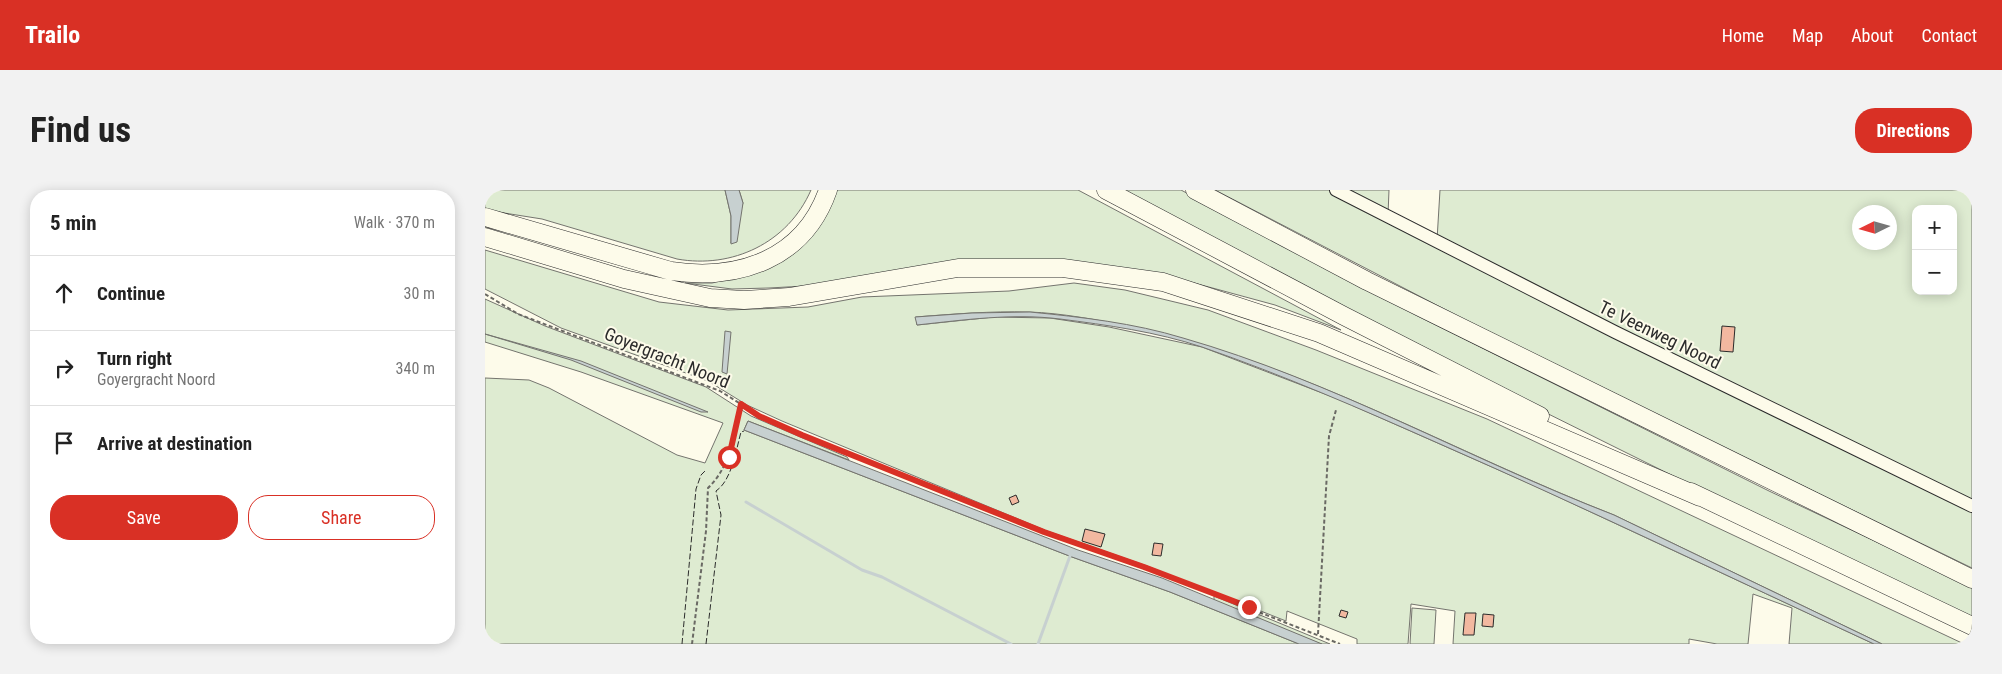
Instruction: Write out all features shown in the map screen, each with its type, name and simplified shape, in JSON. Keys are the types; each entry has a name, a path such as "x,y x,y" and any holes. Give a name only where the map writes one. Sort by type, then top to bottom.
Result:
{"highway":[{"path":"485,217 671,271 691,274 730,273 749,268 773,257 789,246 814,218 829,190"},
{"path":"1106,190 1344,316 1699,497 1972,626"},
{"path":"1195,190 1367,281 1972,579"},
{"path":"485,237 624,279 710,298 744,300 789,297 958,268 1063,268 1163,282 1319,332 1699,497"}],"street":[{"name":"Te Veenweg Noord","path":"1336,190 1615,332 1972,506"}],"path":[{"name":"Goyergracht Noord","path":"485,294 518,314 692,378 720,391 759,416 802,435 1044,532 1144,567 1340,644"},
{"path":"692,644 706,531 708,488 729,457 741,404"},
{"path":"1317,635 1329,436 1335,410"}],"green space":[{"path":"485,190 725,190 731,216 731,243 743,203 739,190 811,190 801,209 788,225 773,238 738,256 698,261 677,259 542,219 485,210"},
{"path":"834,190 1078,190 1341,330 1275,305 1172,277 917,267 805,286 732,289 685,283 712,283 751,274"},
{"path":"1121,190 1181,190 1418,316 1769,491 1972,587 1972,619 1798,538 1484,382"},
{"path":"1215,190 1332,190 1972,508 1972,568 1527,352"},
{"path":"1340,190 1389,190 1388,215"},
{"path":"1440,190 1972,190 1972,503 1437,240"},
{"path":"485,250 659,302 728,310 808,307 862,297 1009,291 1074,283 1125,290 1208,310 1316,350 1487,419 1964,644 1882,644 1614,515 1375,410 1255,362 1193,342 1129,326 1054,314 1001,312 916,317 917,325 994,317 1050,318 1109,327 1202,347 1338,399 1535,486 1874,644 1789,644 1792,608 1753,594 1748,644 1717,644 1689,639 1689,644 1453,644 1455,611 1411,604 1408,644 1357,644 1357,639 1287,611 1286,621 1147,566 1047,531 782,421 747,405 708,381 561,328 485,289"},
{"path":"485,299 545,326 706,387 751,416 847,457 849,460 748,421 744,430 1072,557 1170,592 1299,644 485,644 485,378 529,380 549,388 677,455 705,463 723,423 581,372 485,342"},
{"path":"1214,596 1330,644 1321,644 1214,601"},
{"path":"1412,608 1436,610 1434,644 1410,644"}],"shaded area":[{"path":"725,190 739,190 743,203 737,242 731,244 731,216"},
{"path":"1030,312 1107,321 1146,328 1239,356 1293,376 1614,515 1882,644 1874,644 1549,493 1381,418 1292,381 1202,347 1150,333 1042,317 970,319 917,325 915,317 972,313"},
{"path":"725,331 731,332 727,374 722,372"},
{"path":"485,334 581,361 708,412 701,412 571,360"},
{"path":"748,421 1078,550 1162,578 1322,644 1299,644 1170,592 1072,557 744,430"}],"building":[{"path":"1722,326 1735,327 1733,352 1720,351"},
{"path":"1016,495 1019,502 1012,505 1009,498"},
{"path":"1085,529 1105,534 1101,547 1082,541"},
{"path":"1154,543 1163,544 1161,556 1152,555"},
{"path":"1341,610 1348,612 1346,618 1339,616"},
{"path":"1465,613 1476,613 1474,635 1463,635"},
{"path":"1483,614 1494,615 1493,627 1482,626"}],"waterway":[{"path":"746,502 862,570 882,577 1011,644"},
{"path":"1038,644 1070,556"}],"fence":[{"path":"706,644 721,515 716,491 726,480 730,472 741,432 744,431"},
{"path":"682,644 696,489 701,475 706,470"}],"route":[{"path":"729,457 741,404 759,416 802,435 1044,532 1249,607"}]}
